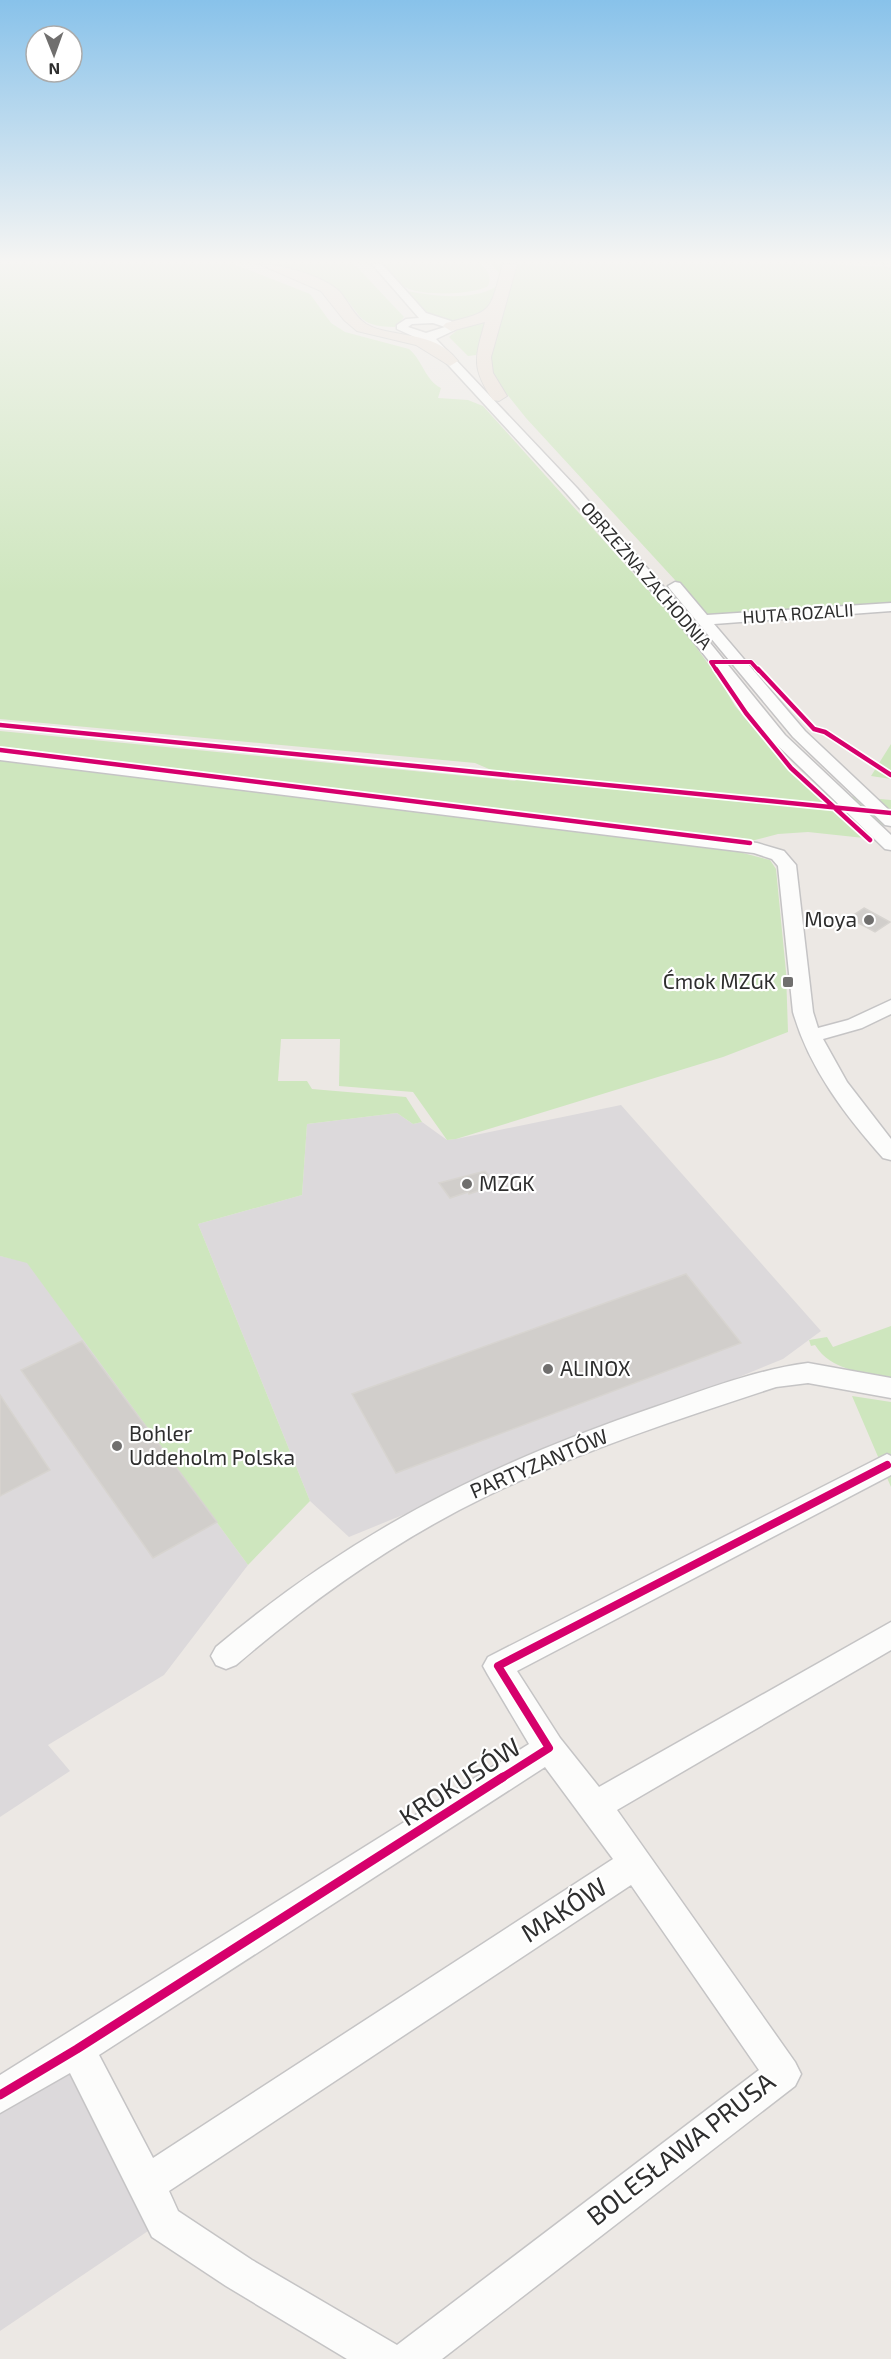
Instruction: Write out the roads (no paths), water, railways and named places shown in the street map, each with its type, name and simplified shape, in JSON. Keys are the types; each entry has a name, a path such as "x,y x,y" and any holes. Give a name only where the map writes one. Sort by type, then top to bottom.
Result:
{"highway":[{"path":"486,374 499,396"}],"street":[{"name":"OBRZEŻNA ZACHODNIA","path":"462,374 580,500 671,604 779,738 809,768 887,833"},
{"name":"OBRZEŻNA ZACHODNIA","path":"478,374 647,555"},
{"name":"OBRZEŻNA ZACHODNIA","path":"669,579 798,734 830,766 887,833"},
{"name":"HUTA ROZALII","path":"704,620 891,607"},
{"path":"0,755 768,850 783,860 787,866 803,1012 811,1036 856,1110 891,1152"},
{"path":"811,1036 855,1024 891,1006"},
{"name":"PARTYZANTÓW","path":"226,1656 271,1616 339,1568 455,1500 573,1447 775,1377 808,1373 891,1388"},
{"name":"KROKUSÓW","path":"0,2095 77,2049 549,1748 498,1666 887,1465"},
{"path":"595,1806 891,1635"},
{"path":"549,1748 636,1863"},
{"name":"MAKÓW","path":"147,2184 636,1863"},
{"name":"BOLESŁAWA PRUSA","path":"410,2359 783,2074 636,1863"},
{"path":"77,2049 147,2184 165,2224 238,2273 384,2359"}],"place":[{"name":"Moya","path":"869,920"},
{"name":"Ćmok MZGK","path":"788,982"},
{"name":"MZGK","path":"467,1184"},
{"name":"ALINOX","path":"548,1369"},
{"name":"Bohler Uddeholm Polska","path":"117,1446"}]}
